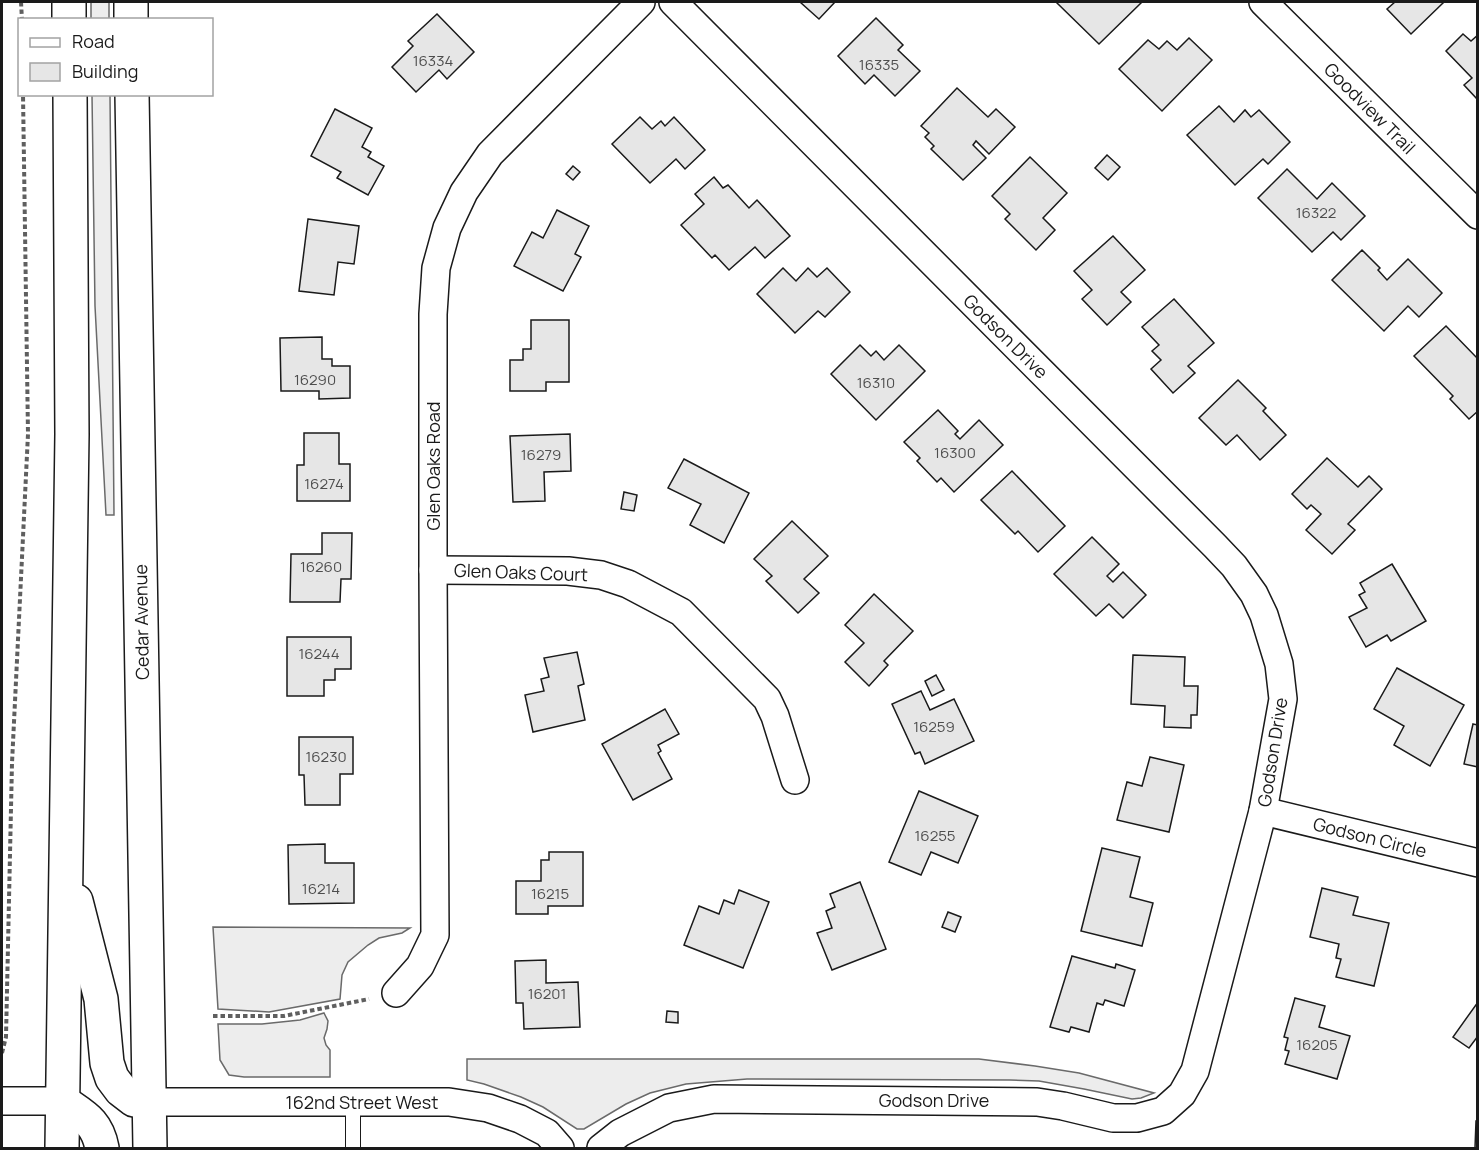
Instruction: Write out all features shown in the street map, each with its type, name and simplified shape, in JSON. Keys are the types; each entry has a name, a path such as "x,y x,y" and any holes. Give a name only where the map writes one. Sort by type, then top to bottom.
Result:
{"main road":[{"path":"69,2 69,18"},
{"path":"131,2 131,18"},
{"path":"62,1149 72,435 70,96"},
{"name":"Cedar Avenue","path":"132,96 150,1149"},
{"path":"66,859 101,999 107,1063 112,1078 121,1090 134,1100 150,1102"},
{"path":"62,1101 91,1122 99,1135 102,1149"}],"street":[{"name":"Glen Oaks Road","path":"396,993 420,966 435,935 433,314 436,268 447,228 464,192 490,154 641,2"},
{"name":"Godson Drive","path":"601,1149 620,1133 669,1108 714,1099 1037,1102 1113,1118 1137,1118 1162,1111 1182,1094 1195,1071 1263,811 1283,699 1279,664 1264,615 1254,594 1234,567 673,2"},
{"name":"Goodview Trail","path":"1263,2 1478,215"},
{"name":"Glen Oaks Court","path":"433,570 568,571 601,575 628,584 681,612 767,699 775,716 795,780"},
{"name":"Godson Circle","path":"1263,811 1478,863"},
{"path":"2,1101 62,1101"},
{"name":"162nd Street West","path":"150,1102 450,1102 488,1108 520,1119 547,1133 560,1149"}],"lane":[{"path":"353,1102 353,1149"}],"path":[{"path":"21,2 22,18"},
{"path":"2,1053 6,1037 12,763 28,435 23,96"},
{"path":"213,1016 284,1016 396,993"}],"shaded area":[{"path":"91,2 109,2 109,18 91,18"},
{"path":"92,96 110,96 114,515 106,515 95,306"},
{"path":"213,927 410,928 402,933 379,938 348,962 342,975 340,999 269,1012 218,1009"},
{"path":"324,1013 328,1021 324,1038 330,1050 330,1077 229,1075 220,1060 218,1024 262,1024 300,1020"},
{"path":"467,1059 979,1059 1079,1073 1154,1093 1132,1099 1039,1081 1010,1080 747,1079 686,1084 650,1093 626,1104 584,1129 577,1129 543,1107 521,1097 467,1080"}],"building":[{"path":"800,2 835,2 819,19"},
{"path":"1056,2 1142,2 1099,44"},
{"path":"1395,2 1444,2 1411,34 1387,9"},
{"path":"437,14 474,52 447,79 439,70 416,92 392,67 413,46 408,41"},
{"path":"876,18 903,45 898,50 920,71 895,96 874,75 865,84 838,56"},
{"path":"1463,34 1471,41 1478,35 1478,100 1464,85 1472,78 1446,51"},
{"path":"1189,38 1212,60 1162,111 1119,69 1148,40 1159,49 1167,41 1177,50"},
{"path":"957,88 988,117 996,109 1015,127 989,154 976,141 973,145 986,158 963,180 931,149 934,146 925,137 929,133 921,126"},
{"path":"1219,106 1234,122 1245,110 1251,117 1259,110 1290,142 1268,164 1263,159 1235,185 1187,135"},
{"path":"335,109 372,128 362,147 371,152 368,157 384,166 368,195 337,178 341,172 311,156"},
{"path":"640,117 652,129 661,121 665,126 674,117 705,150 685,169 676,159 650,183 612,144"},
{"path":"1107,155 1120,167 1108,180 1095,168"},
{"path":"1030,157 1067,193 1043,218 1055,230 1036,250 1005,219 1010,214 992,196"},
{"path":"573,166 580,172 573,180 566,174"},
{"path":"1287,169 1317,199 1332,183 1365,216 1341,240 1333,232 1312,252 1258,198"},
{"path":"714,177 723,188 728,185 749,208 757,200 790,236 765,258 755,247 729,270 715,255 712,258 681,225 704,204 695,194"},
{"path":"557,210 589,226 575,254 581,257 563,291 514,266 532,232 543,238"},
{"path":"308,219 359,226 354,264 338,262 334,295 299,291"},
{"path":"1113,236 1145,270 1121,292 1131,302 1107,325 1082,299 1092,290 1074,271"},
{"path":"1362,250 1380,268 1378,270 1387,280 1408,259 1442,293 1419,317 1408,306 1384,331 1332,280"},
{"path":"783,268 796,281 808,268 817,277 827,268 850,292 825,317 818,311 795,333 757,294"},
{"path":"1174,299 1214,343 1188,366 1195,373 1173,393 1151,369 1161,360 1152,351 1159,345 1142,327"},
{"path":"531,320 569,320 569,382 546,382 546,391 510,391 510,360 523,360 523,349 531,349"},
{"path":"1446,326 1478,359 1478,411 1469,419 1450,399 1453,396 1414,356"},
{"path":"322,337 322,359 332,359 332,366 350,366 350,398 319,399 319,391 281,391 280,338"},
{"path":"860,345 871,356 876,351 884,360 899,345 925,371 876,420 831,374"},
{"path":"1238,380 1266,408 1263,411 1286,435 1260,460 1237,435 1226,445 1199,418"},
{"path":"938,410 958,431 955,434 960,439 979,420 1003,445 954,492 941,478 937,482 917,461 920,458 904,442"},
{"path":"304,433 339,433 339,464 350,464 350,501 297,501 297,465 304,465"},
{"path":"570,434 571,471 544,472 545,501 513,502 510,436"},
{"path":"1327,458 1358,487 1369,476 1382,489 1348,524 1355,530 1332,554 1306,530 1321,514 1311,505 1307,509 1292,494"},
{"path":"684,459 749,493 724,543 690,525 701,504 668,488"},
{"path":"1012,471 1065,526 1038,552 1018,531 1015,534 981,500"},
{"path":"624,492 637,495 634,511 621,509"},
{"path":"792,521 828,556 804,579 819,593 798,613 766,581 772,576 754,559"},
{"path":"322,533 352,533 351,579 341,579 340,602 290,602 291,554 322,554"},
{"path":"1092,537 1119,564 1107,576 1113,582 1123,572 1146,595 1123,618 1109,604 1096,616 1054,574"},
{"path":"1392,564 1426,621 1391,641 1387,635 1366,647 1349,617 1367,608 1359,595 1365,592 1360,583"},
{"path":"874,594 913,631 884,661 888,665 869,686 845,662 864,643 845,625"},
{"path":"287,637 351,637 351,669 335,669 335,680 324,680 324,696 287,696"},
{"path":"577,652 584,684 578,686 585,720 533,732 525,695 544,691 541,679 549,677 544,658"},
{"path":"1133,655 1185,657 1184,686 1198,686 1197,715 1191,715 1191,728 1164,727 1165,706 1131,704"},
{"path":"1397,668 1464,705 1430,766 1394,745 1404,726 1374,709"},
{"path":"936,675 944,690 932,696 925,681"},
{"path":"921,691 930,710 954,699 974,741 925,764 920,752 915,754 892,704"},
{"path":"665,709 679,734 658,745 661,751 658,753 672,779 633,800 602,744"},
{"path":"1473,724 1478,725 1478,767 1464,764"},
{"path":"299,737 353,737 353,774 340,774 340,805 305,805 304,775 299,775"},
{"path":"1150,757 1184,765 1169,832 1117,820 1127,782 1142,786"},
{"path":"919,791 978,816 958,863 931,852 921,875 889,862"},
{"path":"325,844 325,863 354,863 354,903 289,904 288,845"},
{"path":"1102,848 1140,857 1130,897 1153,903 1142,946 1081,931"},
{"path":"549,852 583,852 583,906 548,906 548,914 516,914 516,881 541,881 541,860 549,860"},
{"path":"860,882 886,949 832,970 817,933 832,928 826,911 835,907 830,894"},
{"path":"1322,888 1358,897 1353,915 1389,923 1374,986 1336,977 1341,959 1336,958 1339,944 1310,937"},
{"path":"739,890 769,902 743,968 684,945 699,906 719,914 724,900 734,904"},
{"path":"948,912 961,917 955,932 942,927"},
{"path":"1072,956 1115,968 1116,964 1135,970 1124,1006 1105,1000 1103,1005 1097,1003 1089,1032 1071,1027 1069,1032 1050,1027"},
{"path":"546,960 546,983 578,982 580,1027 524,1029 523,1003 516,1003 515,961"},
{"path":"1295,998 1325,1006 1319,1027 1350,1036 1337,1079 1285,1064 1289,1051 1285,1050 1288,1038 1284,1037"},
{"path":"1478,1002 1478,1036 1469,1048 1453,1037"},
{"path":"667,1011 678,1012 678,1023 666,1022"},
{"path":"1476,1121 1478,1121 1478,1148 1475,1148"}]}
